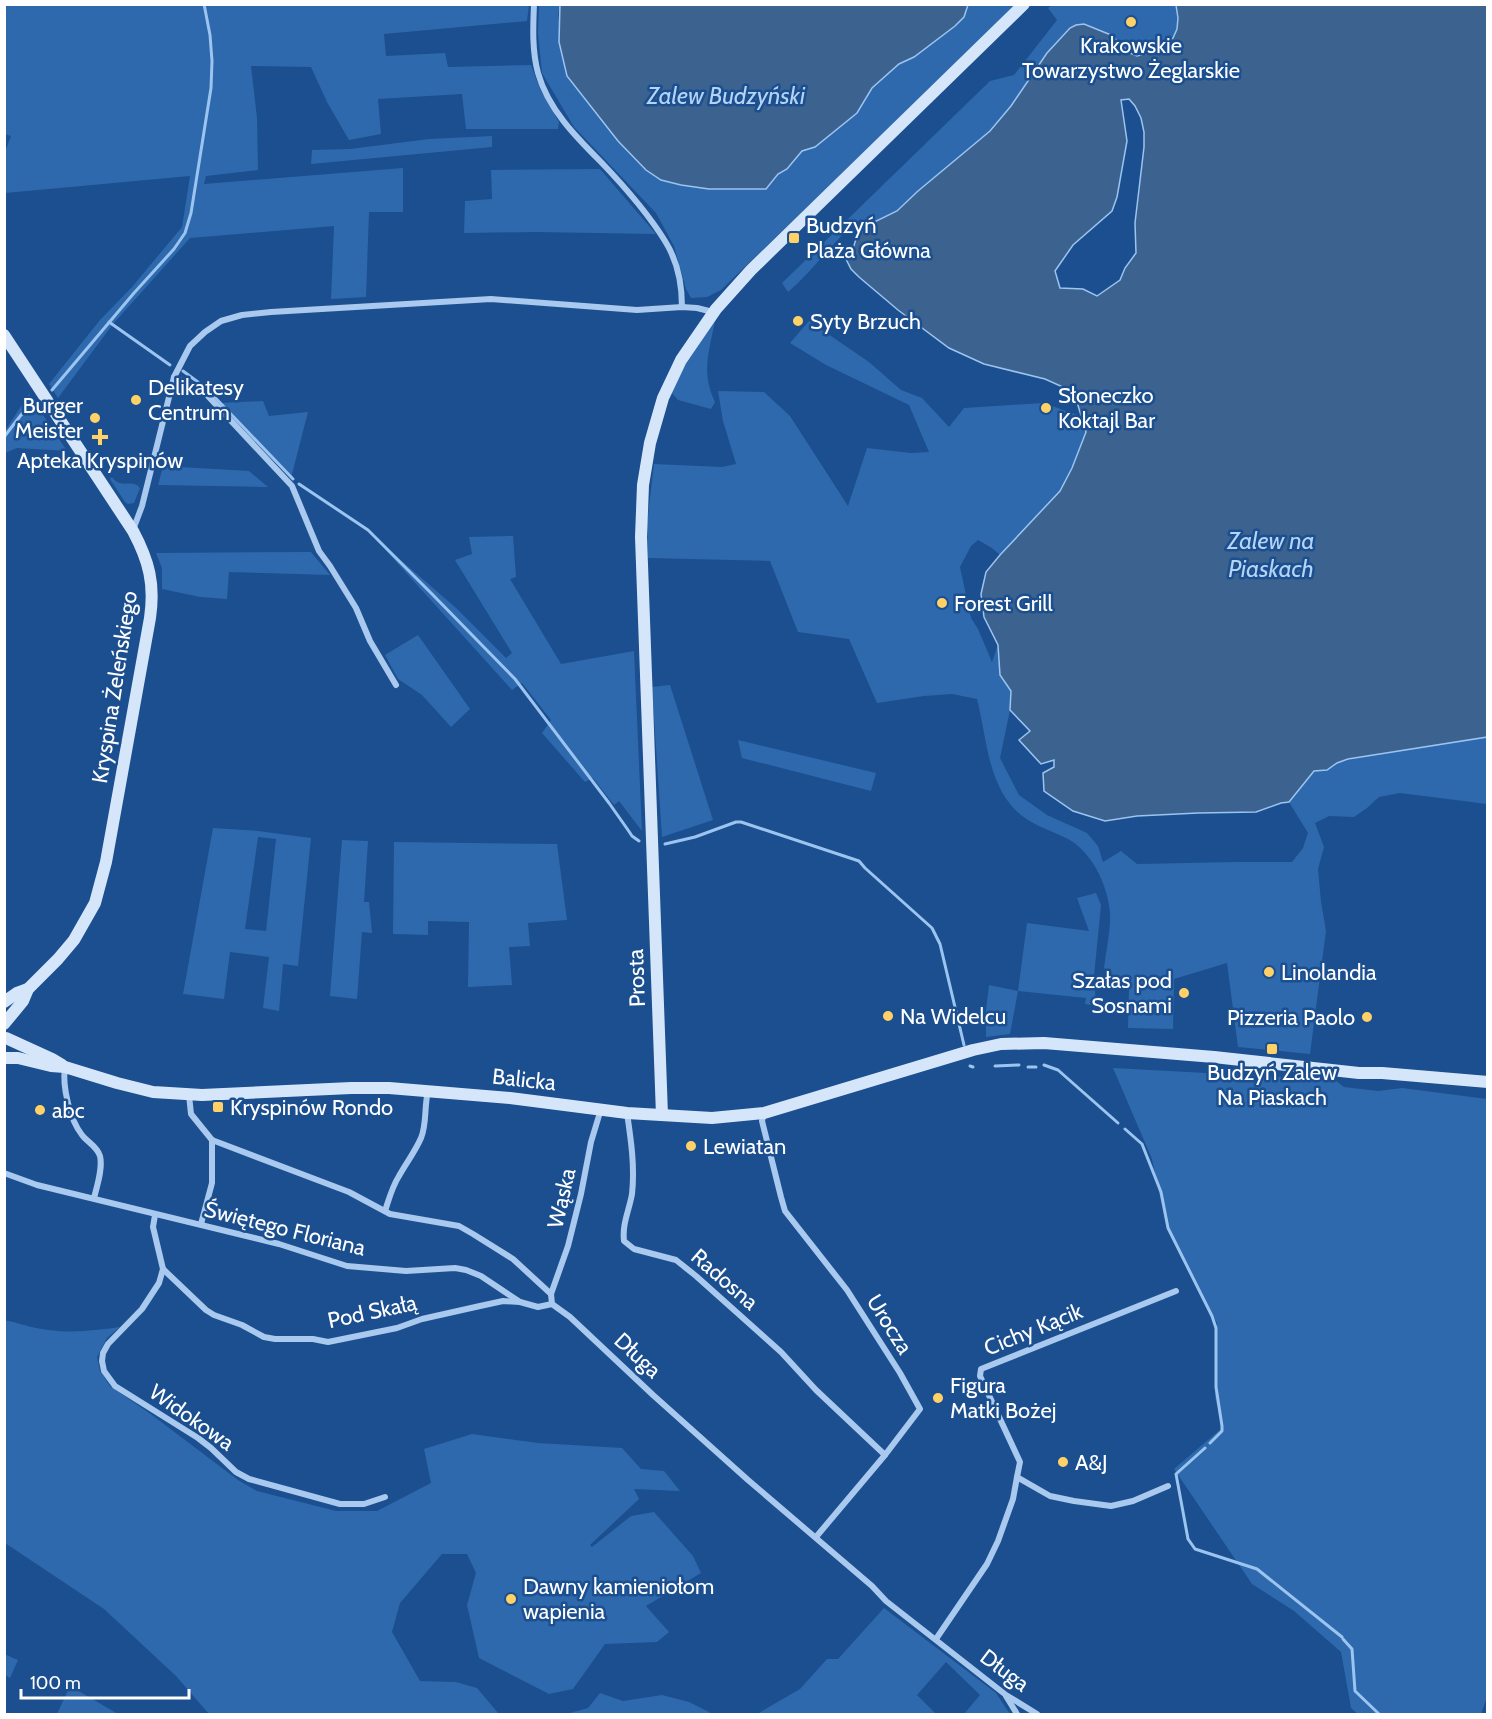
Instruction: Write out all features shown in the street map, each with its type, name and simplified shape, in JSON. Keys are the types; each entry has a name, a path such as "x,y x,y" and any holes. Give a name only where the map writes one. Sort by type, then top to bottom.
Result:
{"main road":[{"name":"Prosta","path":"662,1115 642,546 643,485 650,438 663,398 681,360 713,312 751,270 1024,4"},
{"name":"Kryspina Żeleńskiego","path":"4,335 133,531 144,552 153,594 104,873 91,913 74,940 28,989 23,1001 4,1024"},
{"name":"Kryspina Żeleńskiego","path":"4,1002 28,989"},
{"name":"Balicka","path":"5,1038 65,1067"},
{"name":"Balicka","path":"4,1058 18,1058 65,1067 131,1088 153,1092 189,1095 351,1088 428,1090 627,1113 712,1118 764,1113 973,1050 1001,1044 1063,1044 1359,1073 1488,1083"}],"street":[{"path":"534,4 532,37 538,74 545,90 571,133 608,170 666,241 682,289 682,307"},
{"path":"133,531 144,500 176,375 190,346 221,321 242,315 491,299 637,310 682,307 713,312"},
{"path":"176,375 206,394 292,486 319,551 356,608 370,641 396,685"},
{"path":"65,1067 64,1076 73,1122 82,1136 97,1149 101,1159 94,1198"},
{"path":"385,1211 400,1173 411,1159 421,1138 428,1090"},
{"path":"189,1095 191,1114 212,1140 349,1192 390,1214 459,1226 513,1259 551,1294 552,1304"},
{"name":"Wąska","path":"551,1294 568,1246 591,1142 601,1109"},
{"name":"Radosna","path":"627,1113 633,1156 632,1195 622,1230 624,1241 634,1249 676,1260 687,1268 780,1352 816,1390 885,1455"},
{"name":"Urocza","path":"764,1113 762,1121 785,1211 847,1290 920,1409 885,1455 816,1537"},
{"path":"201,1224 212,1182 212,1140"},
{"name":"Świętego Floriana","path":"4,1173 37,1185 279,1244 347,1266 406,1271 455,1268 466,1270 481,1276 520,1302 538,1308 552,1304"},
{"path":"155,1215 153,1227 163,1269"},
{"name":"Pod Skałą","path":"163,1269 206,1310 242,1324 264,1337 275,1339 313,1339 328,1342 396,1328 422,1319 503,1301 520,1302"},
{"name":"Widokowa","path":"163,1269 159,1283 144,1305 108,1344 103,1353 102,1361 106,1377 116,1386 198,1438 237,1472 249,1479 340,1504 364,1503 385,1497"},
{"name":"Cichy Kącik","path":"936,1639 987,1564 998,1541 1013,1499 1020,1462 980,1376 981,1370 1176,1291"},
{"name":"Długa","path":"552,1304 570,1317 653,1395 872,1586 886,1601 1006,1695 1037,1714"},
{"path":"1017,1477 1050,1496 1074,1502 1111,1506 1133,1501 1168,1486"},
{"path":"1006,1695 1017,1714"}],"shaded area":[{"path":"4,5 529,5 527,21 384,34 386,56 445,53 448,67 531,65 540,89 559,122 558,129 466,129 462,94 378,99 381,134 349,140 327,102 311,67 251,66 257,118 258,170 206,176 204,184 403,168 403,212 369,212 366,297 331,299 334,226 190,238 113,324 58,398 49,384 100,320 132,287 182,227 190,176 5,193 5,152 11,136 4,134"},
{"path":"539,5 560,5 558,14 567,76 618,141 646,170 778,174 787,169 802,151 815,147 857,113 872,88 899,64 914,57 955,26 964,17 968,5 1016,5 721,290 707,297 691,298 686,289 674,246 656,213 574,127 542,73 538,33"},
{"path":"1052,5 1176,5 1178,22 1173,37 1150,52 1136,56 1132,55 1110,34 1084,25 1047,53 1011,106 990,131 897,211 866,226 861,219 841,236 788,292 782,283 990,81 1014,75 1057,20 1048,8"},
{"path":"492,136 492,147 311,164 312,150 350,149 429,139"},
{"path":"600,169 656,234 464,233 465,201 492,199 491,170"},
{"path":"715,321 707,371 715,402 711,409 678,400 671,392 685,362"},
{"path":"809,321 869,362 901,390 922,398 949,427 964,408 1043,403 1081,416 1086,432 1060,491 1000,555 978,540 971,546 960,567 971,618 992,662 998,645 1000,675 1011,691 1010,710 1000,758 1019,795 1047,815 1087,833 1098,846 1103,862 1121,851 1137,864 1292,862 1303,848 1308,833 1289,802 1314,770 1327,770 1337,763 1363,756 1487,737 1487,804 1400,793 1379,797 1354,817 1329,816 1315,823 1324,847 1318,869 1326,931 1310,1054 1238,1047 1227,963 1174,979 1173,1029 1128,1028 1129,988 1104,968 1110,913 1102,880 1090,859 1074,843 1028,820 1010,804 1002,793 988,754 977,699 952,694 877,703 849,639 798,632 770,561 648,558 647,524 654,464 722,467 736,464 723,421 718,391 764,392 790,416 848,506 867,448 911,453 929,452 909,405 826,365 790,343"},
{"path":"29,394 67,451 17,448 5,453 5,431"},
{"path":"263,401 269,416 308,412 291,478 220,403"},
{"path":"163,466 249,471 268,487 158,485"},
{"path":"112,477 119,483 134,484 140,488 134,503 125,502 110,479"},
{"path":"372,535 456,608 506,658 512,653 455,560 472,554 469,537 513,536 516,577 510,579 561,664 634,651 642,831 619,801 614,805 593,778 585,782 542,733 551,720 522,683 512,690"},
{"path":"311,552 330,575 229,572 227,599 200,597 162,589 162,568 156,553"},
{"path":"418,635 470,709 451,727 422,695 398,679 385,655"},
{"path":"670,685 713,820 662,837 652,687"},
{"path":"738,740 876,773 871,791 742,758"},
{"path":"213,828 311,838 298,966 283,964 279,1011 263,1008 269,957 230,952 224,999 183,994","holes":["258,837 276,839 266,931 245,929"]},
{"path":"342,840 368,841 364,902 369,902 372,933 362,932 357,999 330,996"},
{"path":"394,842 557,844 567,920 528,923 530,946 509,947 512,985 468,987 469,922 428,921 428,935 393,934"},
{"path":"1096,893 1101,905 1094,976 1096,1006 1085,1004 1086,998 1018,991 1027,923 1089,931 1077,898"},
{"path":"989,985 1018,991 1010,1034 986,1037"},
{"path":"1113,1068 1335,1080 1344,1087 1378,1091 1402,1088 1487,1099 1488,1694 1481,1714 1358,1714 1351,1708 1341,1652 1294,1611 1252,1584 1174,1469 1222,1428 1215,1397 1217,1323 1166,1225 1152,1159"},
{"path":"4,1320 57,1331 88,1331 120,1327 107,1338 97,1357 100,1371 110,1386 238,1480 257,1491 336,1511 377,1511 431,1483 424,1449 472,1434 538,1443 622,1448 641,1469 664,1471 680,1491 634,1489 639,1499 590,1545 592,1547 631,1516 654,1512 693,1556 701,1573 646,1606 669,1632 657,1642 605,1644 573,1689 549,1694 479,1658 467,1605 476,1573 467,1554 442,1554 400,1603 392,1632 420,1681 456,1682 477,1688 499,1714 209,1714 176,1676 104,1609 5,1543"},
{"path":"884,1608 996,1693 1010,1714 964,1714 980,1695 946,1662 917,1695 936,1714 757,1714 800,1689 827,1659 838,1659"},
{"path":"4,1654 18,1660 10,1678 5,1675"},
{"path":"70,1686 118,1714 57,1714"},
{"path":"600,1693 623,1701 662,1695 689,1702 713,1714 566,1714 588,1708"}],"water":[{"name":"Zalew Budzyński","path":"560,4 968,5 964,17 955,26 914,57 899,64 872,88 857,113 815,147 802,151 766,189 709,189 661,180 646,170 618,141 567,76 559,42"},
{"name":"Zalew na Piaskach","path":"1176,5 1487,5 1487,737 1348,759 1327,770 1314,771 1289,802 1256,812 1137,816 1105,821 1073,811 1044,791 1043,773 1054,767 1054,760 1041,764 1019,740 1030,731 1010,710 1011,691 1000,675 998,645 984,617 981,594 986,572 1060,491 1072,468 1086,432 1074,392 1045,379 984,364 949,348 859,277 851,269 846,259 852,252 856,239 866,226 897,211 990,131 1011,106 1047,53 1070,28 1084,24 1111,35 1130,53 1137,56 1148,53 1173,38 1178,18","holes":["1129,99 1135,106 1144,132 1135,223 1136,253 1125,268 1120,280 1097,296 1083,289 1060,288 1055,271 1073,245 1112,211 1117,197 1127,141 1121,100"]}],"waterway":[{"path":"52,390 174,249 185,233 191,213 211,88 210,35 204,4"},
{"path":"109,322 170,365"},
{"path":"183,371 206,388 293,479"},
{"path":"4,437 21,415 32,406"},
{"path":"299,484 368,530 515,679 632,836 639,841"},
{"path":"665,844 741,822 859,861 932,928 940,944 964,1045"},
{"path":"995,1066 1019,1065"},
{"path":"1044,1065 1058,1070 1118,1123"},
{"path":"1028,1067 1036,1067"},
{"path":"1125,1129 1142,1144 1161,1192 1168,1228 1216,1328 1216,1387 1222,1431 1210,1443"},
{"path":"1205,1448 1176,1474 1188,1539 1195,1549 1257,1569 1342,1637"},
{"path":"1343,1639 1352,1649 1355,1691 1379,1714"}],"place":[{"name":"Krakowskie Towarzystwo Żeglarskie","path":"1131,22"},
{"name":"Budzyń Plaża Główna","path":"794,238"},
{"name":"Syty Brzuch","path":"798,321"},
{"name":"Delikatesy Centrum","path":"136,400"},
{"name":"Słoneczko Koktajl Bar","path":"1046,408"},
{"name":"Burger Meister","path":"95,418"},
{"name":"Apteka Kryspinów","path":"100,437"},
{"name":"Forest Grill","path":"942,603"},
{"name":"Linolandia","path":"1269,972"},
{"name":"Szałas pod Sosnami","path":"1184,993"},
{"name":"Na Widelcu","path":"888,1016"},
{"name":"Pizzeria Paolo","path":"1367,1017"},
{"name":"Budzyń Zalew Na Piaskach","path":"1272,1049"},
{"name":"Kryspinów Rondo","path":"218,1107"},
{"name":"abc","path":"40,1110"},
{"name":"Lewiatan","path":"691,1146"},
{"name":"Figura Matki Bożej","path":"938,1398"},
{"name":"A&J","path":"1063,1462"},
{"name":"Dawny kamieniołom wapienia","path":"511,1599"}]}
